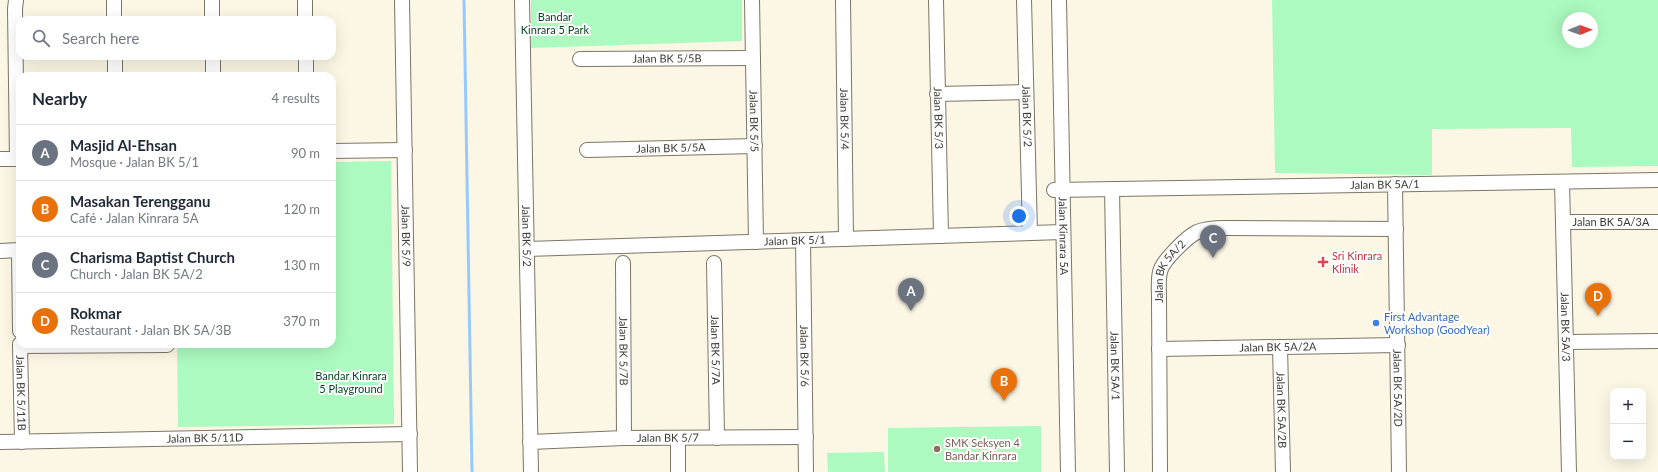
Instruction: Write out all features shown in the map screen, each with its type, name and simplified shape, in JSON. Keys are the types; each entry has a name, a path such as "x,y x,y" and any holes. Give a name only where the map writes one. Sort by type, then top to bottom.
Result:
{"street":[{"path":"16,0 16,46"},
{"path":"114,0 114,16"},
{"path":"212,0 212,16"},
{"path":"305,0 305,16"},
{"name":"Jalan BK 5/9","path":"402,0 410,472"},
{"name":"Jalan BK 5/2","path":"522,0 531,472"},
{"name":"Jalan BK 5/5","path":"752,0 756,242"},
{"name":"Jalan BK 5/4","path":"843,0 846,239"},
{"name":"Jalan BK 5/3","path":"936,0 941,236"},
{"name":"Jalan BK 5/2","path":"1024,0 1030,233"},
{"name":"Jalan Kinrara 5A","path":"1052,0 1068,472"},
{"name":"Jalan Kinrara 5A","path":"1058,190 1059,0"},
{"name":"Jalan BK 5/5B","path":"580,59 753,58"},
{"path":"16,60 17,72"},
{"path":"114,60 115,72"},
{"path":"212,60 213,72"},
{"path":"306,60 306,72"},
{"path":"937,94 1026,92"},
{"name":"Jalan BK 5/5A","path":"587,150 755,146"},
{"path":"336,151 405,150"},
{"path":"0,159 16,159"},
{"name":"Jalan BK 5A/1","path":"1058,190 1658,180"},
{"name":"Jalan BK 5A/3","path":"1562,182 1569,472"},
{"name":"Jalan BK 5A/2D","path":"1396,184 1399,472"},
{"name":"Jalan BK 5A/1","path":"1112,189 1117,472"},
{"name":"Jalan BK 5A/3A","path":"1563,222 1658,222"},
{"name":"Jalan BK 5A/2","path":"1160,472 1160,272 1164,263 1187,239 1198,232 1225,228 1396,228"},
{"name":"Jalan BK 5/1","path":"527,249 1059,232"},
{"name":"Jalan Kinrara 5A","path":"1059,232 1060,472"},
{"name":"Jalan BK 5/6","path":"803,240 806,472"},
{"path":"0,251 16,250"},
{"name":"Jalan BK 5/7B","path":"623,263 624,438"},
{"name":"Jalan BK 5/7A","path":"714,263 717,438"},
{"path":"1566,342 1658,342"},
{"name":"Jalan BK 5A/2A","path":"1159,349 1398,345"},
{"name":"Jalan BK 5A/2B","path":"1280,347 1283,472"},
{"name":"Jalan BK 5/11B","path":"20,348 22,442"},
{"name":"Jalan BK 5/11D","path":"0,442 410,434"},
{"name":"Jalan BK 5/7","path":"530,442 624,438 806,437"},
{"path":"678,438 678,472"}],"green space":[{"name":"Bandar Kinrara 5 Park","path":"531,0 742,0 742,41 531,48"},
{"path":"1272,0 1658,0 1658,166 1572,167 1571,128 1432,129 1432,175 1275,173"},
{"name":"Bandar Kinrara 5 Playground","path":"391,161 394,424 178,427 177,348 336,348 336,162"},
{"name":"SMK Seksyen 4 Bandar Kinrara","path":"1041,426 1041,472 888,472 888,428"},
{"path":"884,452 885,472 828,472 827,453"}],"waterway":[{"path":"464,0 472,472"}],"place":[{"name":"Charisma Baptist Church","path":"1213,258"},
{"name":"Sri Kinrara Klinik","path":"1323,262"},
{"name":"Masjid Al-Ehsan","path":"911,311"},
{"name":"Rokmar","path":"1598,316"},
{"name":"First Advantage Workshop (GoodYear)","path":"1376,323"},
{"name":"Masakan Terengganu","path":"1004,401"},
{"name":"SMK Seksyen 4 Bandar Kinrara","path":"937,449"}]}
